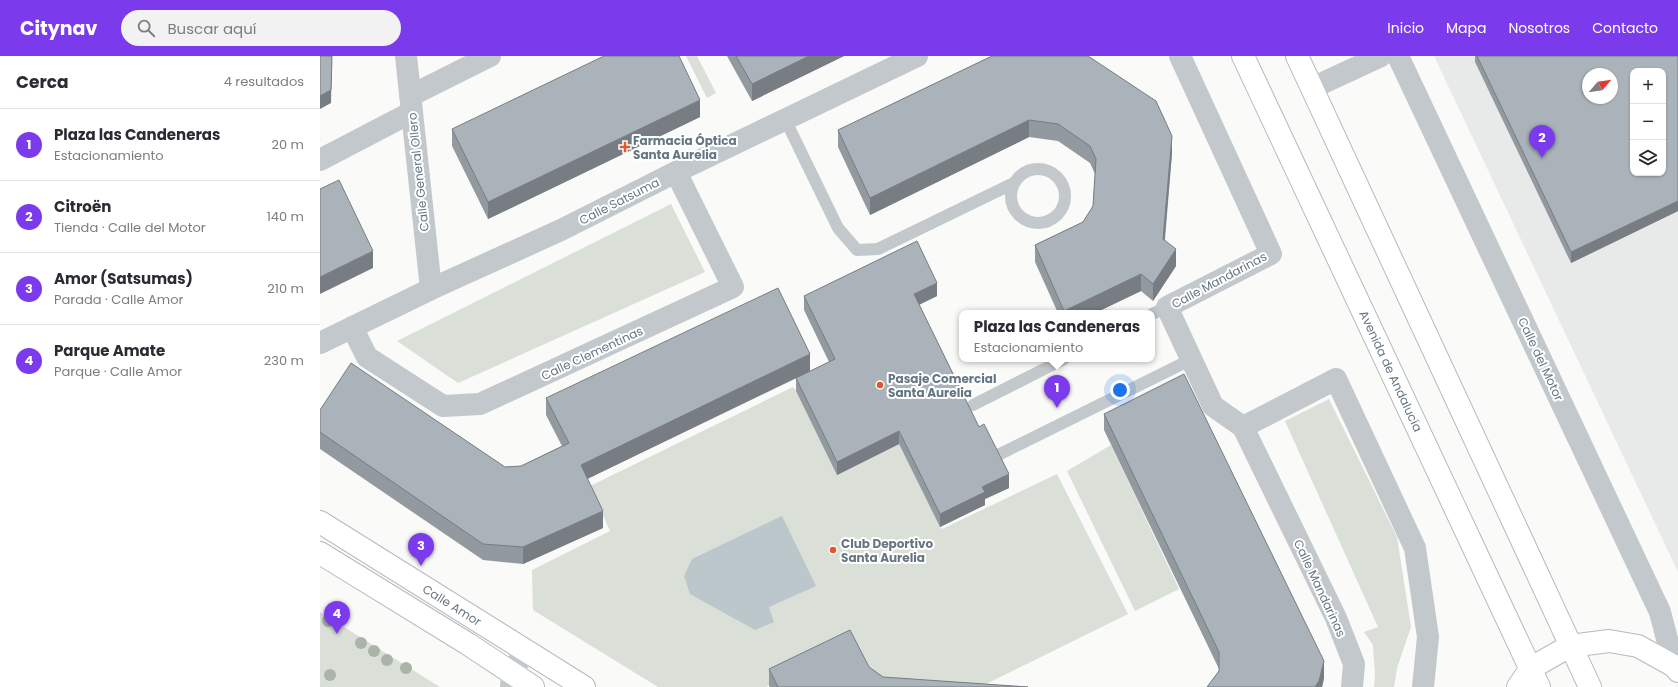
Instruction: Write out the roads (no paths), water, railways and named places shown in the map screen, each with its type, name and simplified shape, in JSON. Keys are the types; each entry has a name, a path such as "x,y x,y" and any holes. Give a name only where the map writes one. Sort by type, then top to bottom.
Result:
{"main road":[{"name":"Avenida de Andalucía","path":"1243,56 1535,678"},
{"path":"1297,56 1590,687"},
{"path":"1303,56 1312,88"},
{"name":"Calle Amor","path":"320,522 584,687"},
{"name":"Calle Amor","path":"320,553 468,644 511,680 533,687"},
{"path":"1518,687 1535,678 1570,646 1609,641 1638,646 1676,668"}],"street":[{"name":"Calle General Ollero","path":"406,56 431,289"},
{"path":"320,160 490,56"},
{"name":"Calle Satsuma","path":"320,343 431,289 561,230 676,172 917,56"},
{"name":"Calle Mandarinas","path":"1180,56 1271,254 1160,310 1192,359 1213,406 1243,427 1336,618 1354,664 1352,687"},
{"path":"1312,88 1380,56"},
{"name":"Calle del Motor","path":"1398,56 1660,612 1676,668"},
{"name":"Calle Clementinas","path":"352,327 367,357 443,406 480,404 733,287 676,172"},
{"path":"1243,427 1336,380 1415,548 1428,637 1423,687"},
{"path":"511,680 525,650"}],"lane":[{"path":"785,119 838,228 857,250 878,249 1014,182 1027,171 1035,168 1052,172 1058,177 1066,193 1066,202 1056,217 1048,222 1039,224 1029,222 1015,210 1011,201 1011,192 1014,182"},
{"path":"998,455 1192,359"},
{"path":"974,405 1058,362"}],"place":[{"name":"Farmacia Óptica Santa Aurelia","path":"625,147"},
{"name":"Citroën","path":"1542,158"},
{"name":"Pasaje Comercial Santa Aurelia","path":"880,385"},
{"name":"Plaza las Candeneras","path":"1057,408"},
{"name":"Club Deportivo Santa Aurelia","path":"833,550"},
{"name":"Amor (Satsumas)","path":"421,566"},
{"name":"Parque Amate","path":"337,634"}]}
